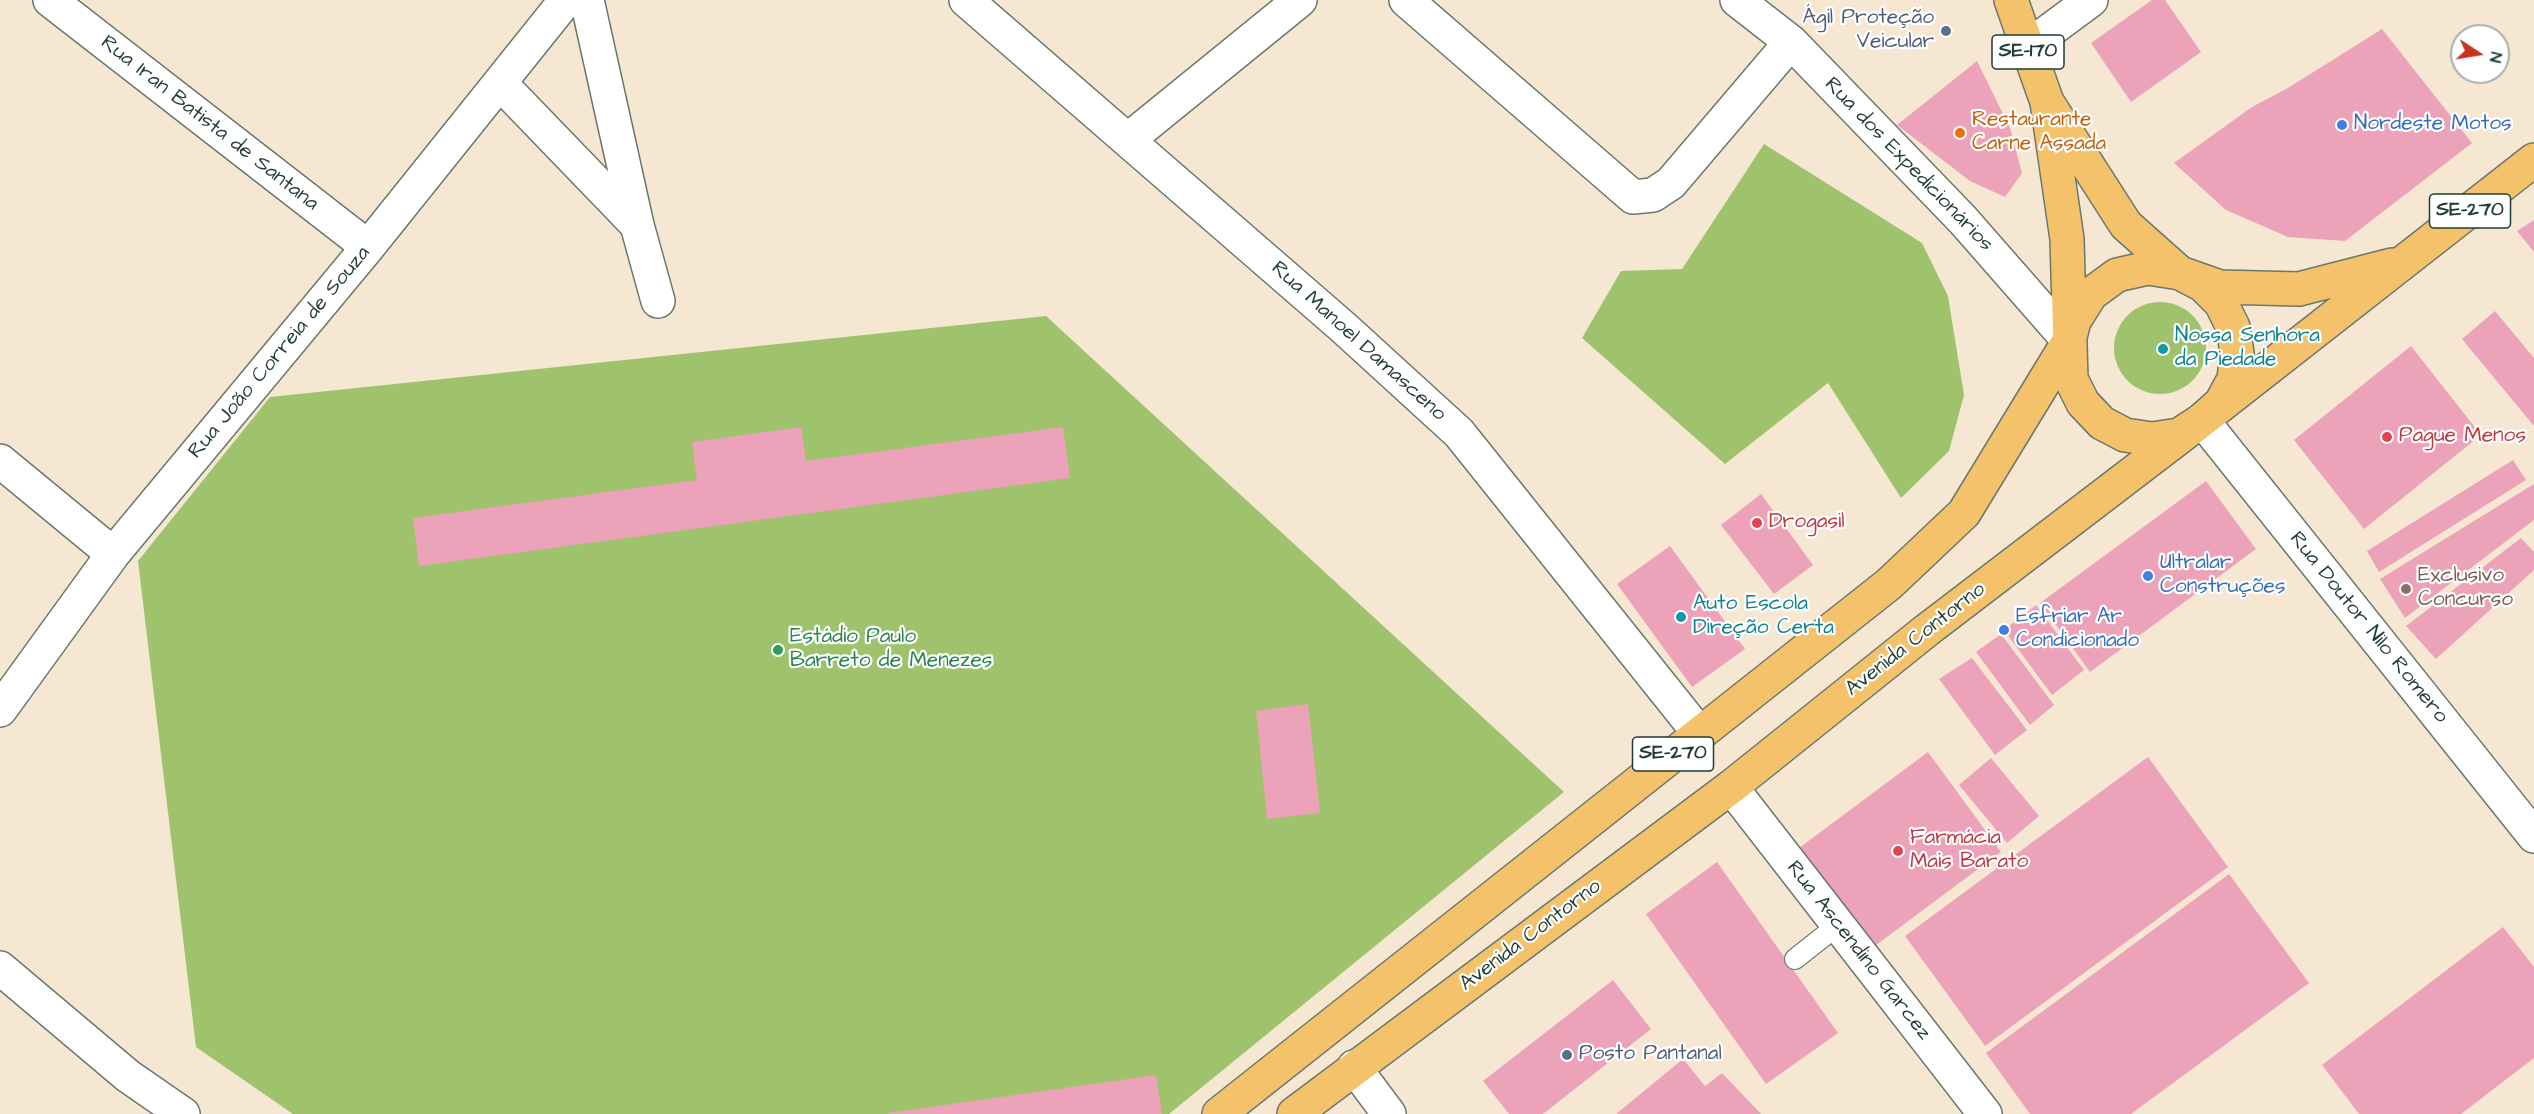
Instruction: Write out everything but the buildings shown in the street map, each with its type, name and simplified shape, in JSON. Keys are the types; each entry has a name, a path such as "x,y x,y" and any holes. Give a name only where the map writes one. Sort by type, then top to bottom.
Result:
{"main road":[{"name":"SE-170","path":"2011,0 2026,48 2048,102"},
{"path":"2048,102 2126,225 2180,273 2203,285 2221,303 2233,327 2236,345 2234,379 2221,403 2202,420 2179,435 2152,439 2126,435 2102,423 2083,404 2071,379 2067,239 2048,102"},
{"name":"Avenida Contorno","path":"1293,1114 1731,787 1954,609 2202,420 2534,160"},
{"path":"2069,341 2074,321 2091,294 2117,275 2148,268 2180,273 2220,286 2299,289 2406,262"},
{"name":"SE-270","path":"1219,1114 1889,584 1964,513 2069,341"}],"street":[{"name":"Rua Iran Batista de Santana","path":"50,0 368,248"},
{"name":"Rua João Correia de Souza","path":"0,710 113,554 368,248 566,0"},
{"path":"587,0 637,225 658,301"},
{"name":"Rua Manoel Damasceno","path":"966,0 1129,139 1344,328 1459,433 1699,734"},
{"path":"1129,139 1300,0"},
{"path":"1406,0 1633,197 1653,195 1671,183 1791,42"},
{"name":"Rua dos Expedicionários","path":"1737,0 1791,42 1963,220 2069,341"},
{"path":"2026,48 2091,0"},
{"path":"500,83 637,225"},
{"name":"Rua Doutor Nilo Romero","path":"2202,420 2534,836"},
{"path":"0,460 113,554"},
{"name":"Rua Ascendino Garcez","path":"1731,787 1985,1114"},
{"path":"0,968 128,1076 183,1114"},
{"path":"1354,1067 1389,1114"}],"lane":[{"path":"1794,959 1838,925"}],"green space":[{"path":"1764,144 1922,243 1948,296 1964,395 1949,451 1901,498 1828,383 1725,464 1582,338 1621,271 1682,269"},
{"path":"2160,302 2178,306 2192,316 2202,330 2206,348 2202,366 2192,380 2178,390 2160,394 2142,390 2128,380 2118,366 2114,348 2118,330 2128,316 2142,306"},
{"name":"Estádio Paulo Barreto de Menezes","path":"1046,316 1564,792 1169,1114 293,1114 196,1047 138,561 270,397"}],"place":[{"name":"Ágil Proteção Veicular","path":"1946,31"},
{"name":"Nordeste Motos","path":"2342,125"},
{"name":"Restaurante Carne Assada","path":"1960,133"},
{"name":"Nossa Senhora da Piedade","path":"2163,349"},
{"name":"Pague Menos","path":"2387,437"},
{"name":"Drogasil","path":"1757,523"},
{"name":"Ultralar Construções","path":"2148,576"},
{"name":"Exclusivo Concurso","path":"2406,589"},
{"name":"Auto Escola Direção Certa","path":"1681,617"},
{"name":"Esfriar Ar Condicionado","path":"2004,630"},
{"name":"Estádio Paulo Barreto de Menezes","path":"778,650"},
{"name":"Farmácia Mais Barato","path":"1898,851"},
{"name":"Posto Pantanal","path":"1567,1055"}]}
